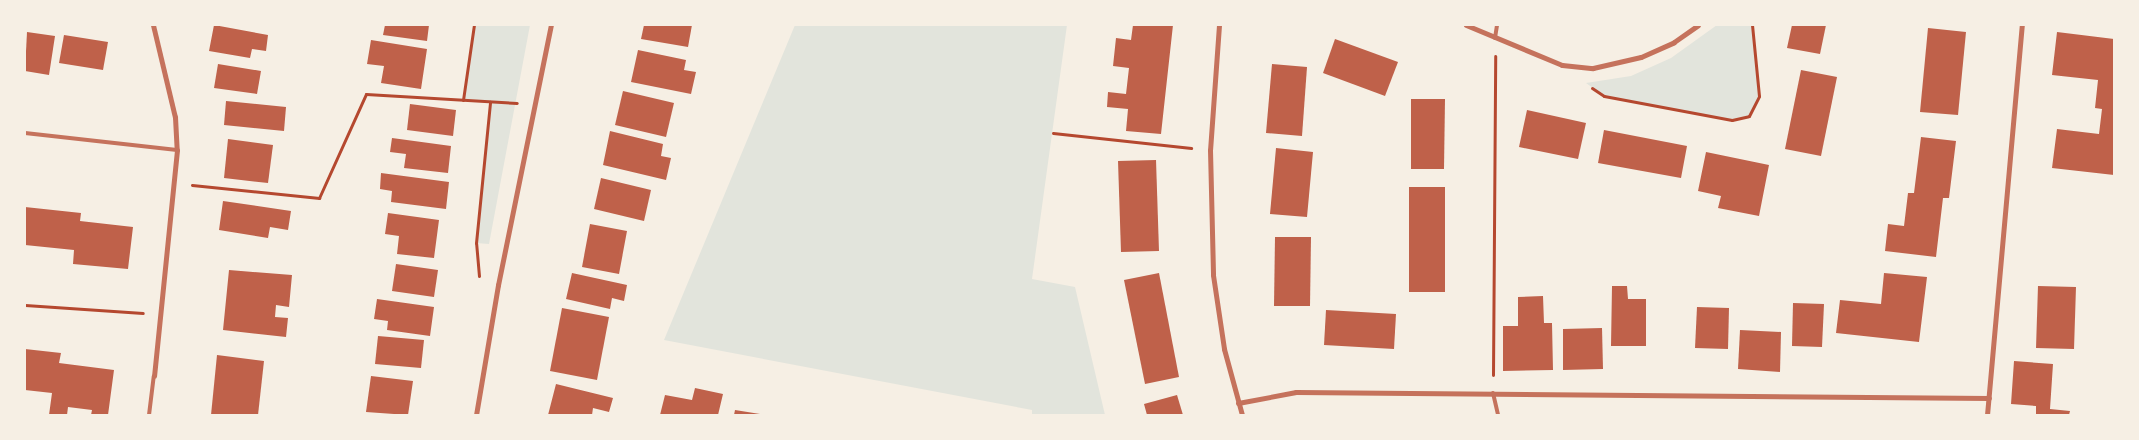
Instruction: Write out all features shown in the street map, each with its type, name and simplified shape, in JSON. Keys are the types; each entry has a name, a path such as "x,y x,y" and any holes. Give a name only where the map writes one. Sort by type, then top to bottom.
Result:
{"street":[{"path":"153,25 175,117 177,150 176,183 154,376"},
{"path":"476,415 502,267 537,105 551,25"},
{"path":"1219,25 1210,150 1214,275 1224,349 1242,415"},
{"path":"1466,25 1562,65 1593,68 1641,57 1674,42 1698,25"},
{"path":"1987,415 2022,25"},
{"path":"1238,403 1296,392 1989,398"}],"lane":[{"path":"1495,38 1497,25"},
{"path":"25,133 177,150"},
{"path":"149,415 154,376"},
{"path":"1493,393 1498,415"}],"path":[{"path":"462,100 474,25"},
{"path":"1562,65 1604,96 1732,120 1749,116 1759,96 1752,25"},
{"path":"1493,393 1495,38"},
{"path":"176,183 319,198 366,94 537,105"},
{"path":"479,280 476,243 490,102"},
{"path":"1053,134 1210,150"},
{"path":"25,305 161,314"}],"shaded area":[{"path":"474,25 530,25 489,244 476,243 490,102 463,100"},
{"path":"795,25 1067,25 1032,279 1075,287 1105,415 1032,415 1032,410 664,340"},
{"path":"1717,25 1752,25 1759,96 1749,116 1732,120 1604,96 1586,83 1631,76 1671,58"}],"building":[{"path":"214,25 268,35 266,51 252,49 250,58 209,51"},
{"path":"385,25 429,25 427,41 383,35"},
{"path":"644,25 692,25 688,47 641,39"},
{"path":"1133,25 1173,25 1161,134 1126,131 1128,109 1107,107 1108,92 1126,94 1129,68 1113,66 1116,38 1131,40"},
{"path":"1792,25 1826,25 1820,54 1787,48"},
{"path":"1928,28 1966,32 1958,115 1920,112"},
{"path":"27,32 55,36 49,75 25,71"},
{"path":"2057,32 2114,39 2114,175 2052,168 2057,129 2099,134 2102,109 2095,108 2098,80 2052,75"},
{"path":"64,35 108,42 103,70 59,63"},
{"path":"1335,39 1398,62 1385,96 1323,73"},
{"path":"371,40 427,49 421,89 381,83 384,66 367,64"},
{"path":"638,50 686,60 684,70 696,72 691,94 631,82"},
{"path":"218,64 261,71 257,94 214,88"},
{"path":"1272,64 1307,67 1302,136 1266,133"},
{"path":"1801,70 1837,77 1821,156 1785,149"},
{"path":"623,91 674,103 666,137 615,125"},
{"path":"1411,99 1445,99 1444,169 1411,169"},
{"path":"226,101 286,107 284,131 224,125"},
{"path":"410,104 456,110 453,136 407,130"},
{"path":"1527,110 1586,123 1578,159 1519,147"},
{"path":"1604,130 1687,146 1681,178 1598,163"},
{"path":"610,131 663,144 661,156 671,158 666,180 603,165"},
{"path":"1921,137 1956,141 1949,198 1943,198 1936,257 1885,251 1888,224 1904,226 1908,193 1914,193"},
{"path":"392,138 451,146 448,173 404,168 406,154 390,152"},
{"path":"228,139 273,145 268,183 224,178"},
{"path":"1276,148 1313,152 1307,217 1270,214"},
{"path":"1706,152 1769,165 1759,216 1718,208 1721,196 1698,191"},
{"path":"1156,160 1159,251 1121,252 1118,161"},
{"path":"381,173 449,182 446,209 391,202 392,191 380,189"},
{"path":"601,178 651,190 644,221 594,209"},
{"path":"1409,187 1445,187 1445,292 1409,292"},
{"path":"223,201 291,211 288,230 270,227 268,238 219,230"},
{"path":"25,207 81,213 80,221 133,227 128,269 73,264 74,250 25,245"},
{"path":"388,213 439,220 434,258 397,254 399,236 385,234"},
{"path":"590,224 627,231 619,274 582,267"},
{"path":"1275,237 1311,237 1310,306 1274,306"},
{"path":"396,264 438,270 434,297 392,291"},
{"path":"229,270 292,275 289,307 276,305 275,317 288,318 286,337 223,330"},
{"path":"572,273 627,285 624,301 612,298 610,309 566,299"},
{"path":"1159,273 1179,377 1145,384 1124,280"},
{"path":"1884,273 1927,277 1919,342 1836,333 1840,300 1881,304"},
{"path":"1612,286 1627,286 1628,299 1646,299 1646,346 1611,346"},
{"path":"2038,286 2076,287 2074,349 2036,348"},
{"path":"1543,296 1544,323 1552,323 1553,370 1503,371 1503,326 1518,326 1518,297"},
{"path":"377,299 434,307 430,336 387,330 388,321 374,319"},
{"path":"1793,303 1824,304 1822,347 1792,346"},
{"path":"1697,307 1729,308 1728,349 1695,348"},
{"path":"562,308 609,317 597,380 550,371"},
{"path":"1326,310 1396,314 1394,349 1324,345"},
{"path":"1602,328 1603,369 1563,370 1563,329"},
{"path":"1740,330 1781,332 1780,372 1738,369"},
{"path":"378,336 424,340 421,368 375,364"},
{"path":"25,349 61,353 59,363 114,370 108,415 91,415 92,410 68,407 67,415 49,415 52,393 25,390"},
{"path":"217,355 264,361 258,415 211,415"},
{"path":"2014,361 2053,364 2050,409 2070,411 2069,415 2036,415 2036,406 2011,404"},
{"path":"371,376 413,381 408,415 366,412"},
{"path":"556,384 613,398 609,412 593,408 592,415 548,415"},
{"path":"695,388 723,394 718,415 660,415 665,395 692,400"},
{"path":"1177,395 1183,415 1147,415 1144,404"},
{"path":"735,410 760,414 760,415 734,415"}]}
